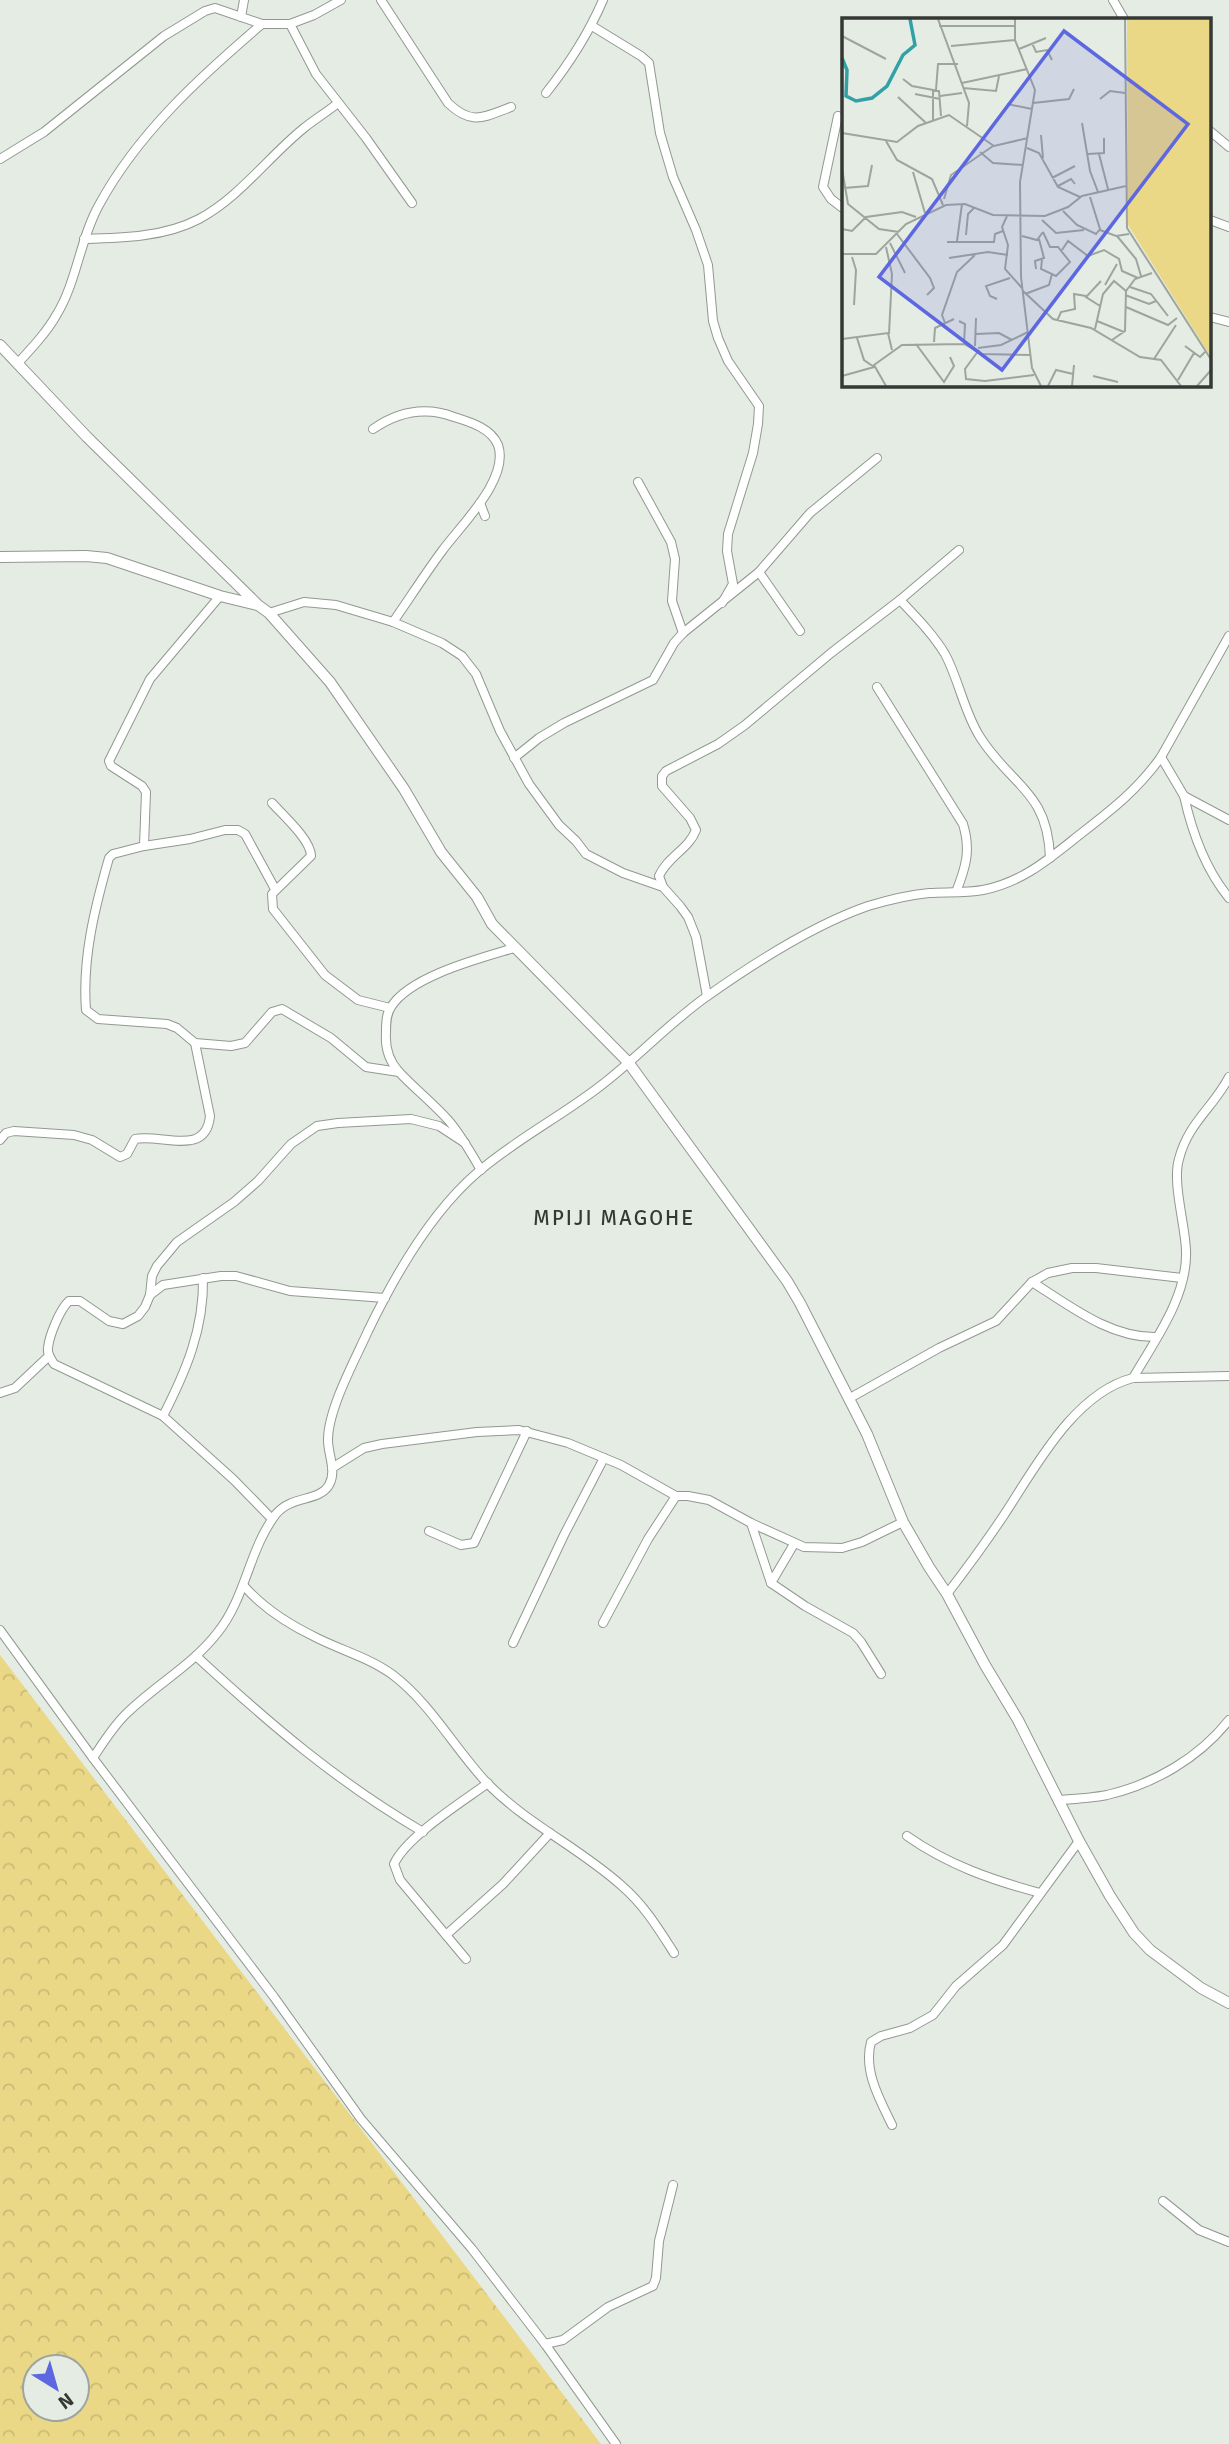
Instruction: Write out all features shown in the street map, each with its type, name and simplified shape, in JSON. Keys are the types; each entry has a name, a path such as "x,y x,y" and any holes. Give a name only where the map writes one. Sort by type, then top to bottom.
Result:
{"street":[{"path":"241,17 244,0"},
{"path":"0,159 44,132 131,60 191,18 215,8 262,24 290,24 341,0"},
{"path":"381,0 449,103 460,115 478,118 511,107"},
{"path":"546,93 569,64 592,26 603,0"},
{"path":"1113,0 1123,18"},
{"path":"17,364 58,314 98,206 130,155 162,117 262,24"},
{"path":"290,24 316,74 412,203"},
{"path":"592,26 649,63 660,134 673,177 708,265 713,321 718,338 739,379 759,406 753,453 728,534 727,551 733,584 722,603"},
{"path":"84,239 146,235 199,219 237,191 303,129 338,103"},
{"path":"838,116 823,187 842,207"},
{"path":"1212,133 1229,147"},
{"path":"1212,221 1229,228"},
{"path":"0,345 87,437 269,613 330,682 404,789 441,852 477,897 492,924 628,1062 800,1303 867,1434 903,1522 1018,1720 1079,1841 1134,1933 1167,1964 1201,1988 1229,2003"},
{"path":"373,429 390,418 433,410 474,424 491,434 500,455 499,465 480,503 443,550 393,622"},
{"path":"514,758 564,723 653,680 683,633 760,572 810,513 877,458"},
{"path":"638,482 671,542 675,558 672,601 683,633"},
{"path":"480,503 485,516"},
{"path":"707,996 699,947 688,917 663,887 659,876 671,858 694,837 696,830 690,818 662,786 662,776 666,771 718,744 745,725 959,550"},
{"path":"0,557 107,558 220,596 258,605"},
{"path":"760,572 800,631"},
{"path":"144,846 146,792 142,786 111,766 109,761 150,680 220,596"},
{"path":"900,600 927,629 944,653 981,740 1038,807 1048,831 1050,858"},
{"path":"269,613 304,602 336,605 393,622 442,643 462,656 482,686 500,731 544,807 586,854 623,873 663,887"},
{"path":"93,1758 106,1737 128,1712 196,1656 217,1634 244,1586 272,1519 288,1503 323,1492 332,1480 327,1442 330,1423 350,1371 384,1298 434,1220 467,1182 565,1113 707,996 798,940 848,914 902,897 981,890 1027,875 1134,791 1161,757 1229,636"},
{"path":"877,687 963,824 968,839 968,860 956,892"},
{"path":"1161,757 1184,796 1206,861 1229,898"},
{"path":"1184,796 1229,821"},
{"path":"272,803 302,836 311,851 311,856 275,889 271,901 273,909 325,975 358,1000 390,1008"},
{"path":"275,889 244,833 238,830 225,830 119,852 110,858 97,901 88,947 86,1010 98,1019 167,1024 177,1028 195,1043 231,1046 245,1043 272,1012 282,1010 331,1038 366,1067 399,1072"},
{"path":"481,1170 449,1121 399,1072 389,1056 385,1044 387,1018 390,1008 401,995 434,976 458,965 514,948"},
{"path":"0,1140 6,1133 14,1131 74,1135 92,1140 120,1157 127,1154 135,1139 180,1142 192,1140 209,1127 210,1116 195,1043"},
{"path":"1133,1378 1172,1309 1182,1279 1186,1253 1176,1176 1178,1161 1194,1123 1214,1101 1229,1077"},
{"path":"272,1519 163,1416 61,1370 54,1364 48,1348 60,1312 69,1301 80,1301 109,1321 123,1324 138,1316 150,1295 152,1276 157,1266 177,1242 234,1202 258,1181 290,1144 317,1126 338,1122 411,1119 439,1126 465,1143"},
{"path":"850,1398 939,1348 996,1321 1032,1282 1048,1273 1072,1268 1128,1270 1182,1279"},
{"path":"150,1295 156,1289 172,1282 236,1276 290,1290 384,1298"},
{"path":"163,1416 193,1349 203,1302 203,1278"},
{"path":"1032,1282 1110,1328 1139,1338 1156,1337"},
{"path":"0,1393 15,1388 49,1356"},
{"path":"947,1594 1064,1428 1087,1404 1107,1389 1133,1378 1229,1376"},
{"path":"332,1468 364,1448 382,1444 477,1432 527,1431 568,1443 604,1458 676,1496 709,1500 794,1544 821,1549 842,1548 862,1542 903,1522"},
{"path":"429,1531 461,1545 474,1543 527,1431"},
{"path":"513,1643 604,1458"},
{"path":"603,1623 648,1539 676,1496"},
{"path":"751,1524 771,1583 853,1633 881,1674"},
{"path":"771,1583 794,1544"},
{"path":"244,1586 276,1615 317,1638 377,1664 395,1676 488,1783 521,1814 621,1885 650,1914 674,1953"},
{"path":"0,1630 253,1969 361,2119 472,2249 545,2344 616,2444"},
{"path":"196,1656 316,1761 364,1796 424,1832"},
{"path":"1059,1800 1106,1795 1140,1785 1192,1756 1229,1720"},
{"path":"466,1959 400,1880 394,1864 424,1832 488,1783"},
{"path":"446,1935 503,1884 550,1833"},
{"path":"907,1836 961,1868 1040,1893"},
{"path":"892,2125 873,2082 868,2060 871,2042 881,2036 910,2028 933,2015 956,1986 1003,1945 1079,1841"},
{"path":"545,2344 563,2340 608,2307 653,2286 659,2241 673,2185"},
{"path":"1163,2201 1199,2230 1229,2242"}],"green space":[{"path":"0,1655 601,2444 0,2444"}],"district":[{"name":"MPIJI MAGOHE","path":"614,1218"}]}
